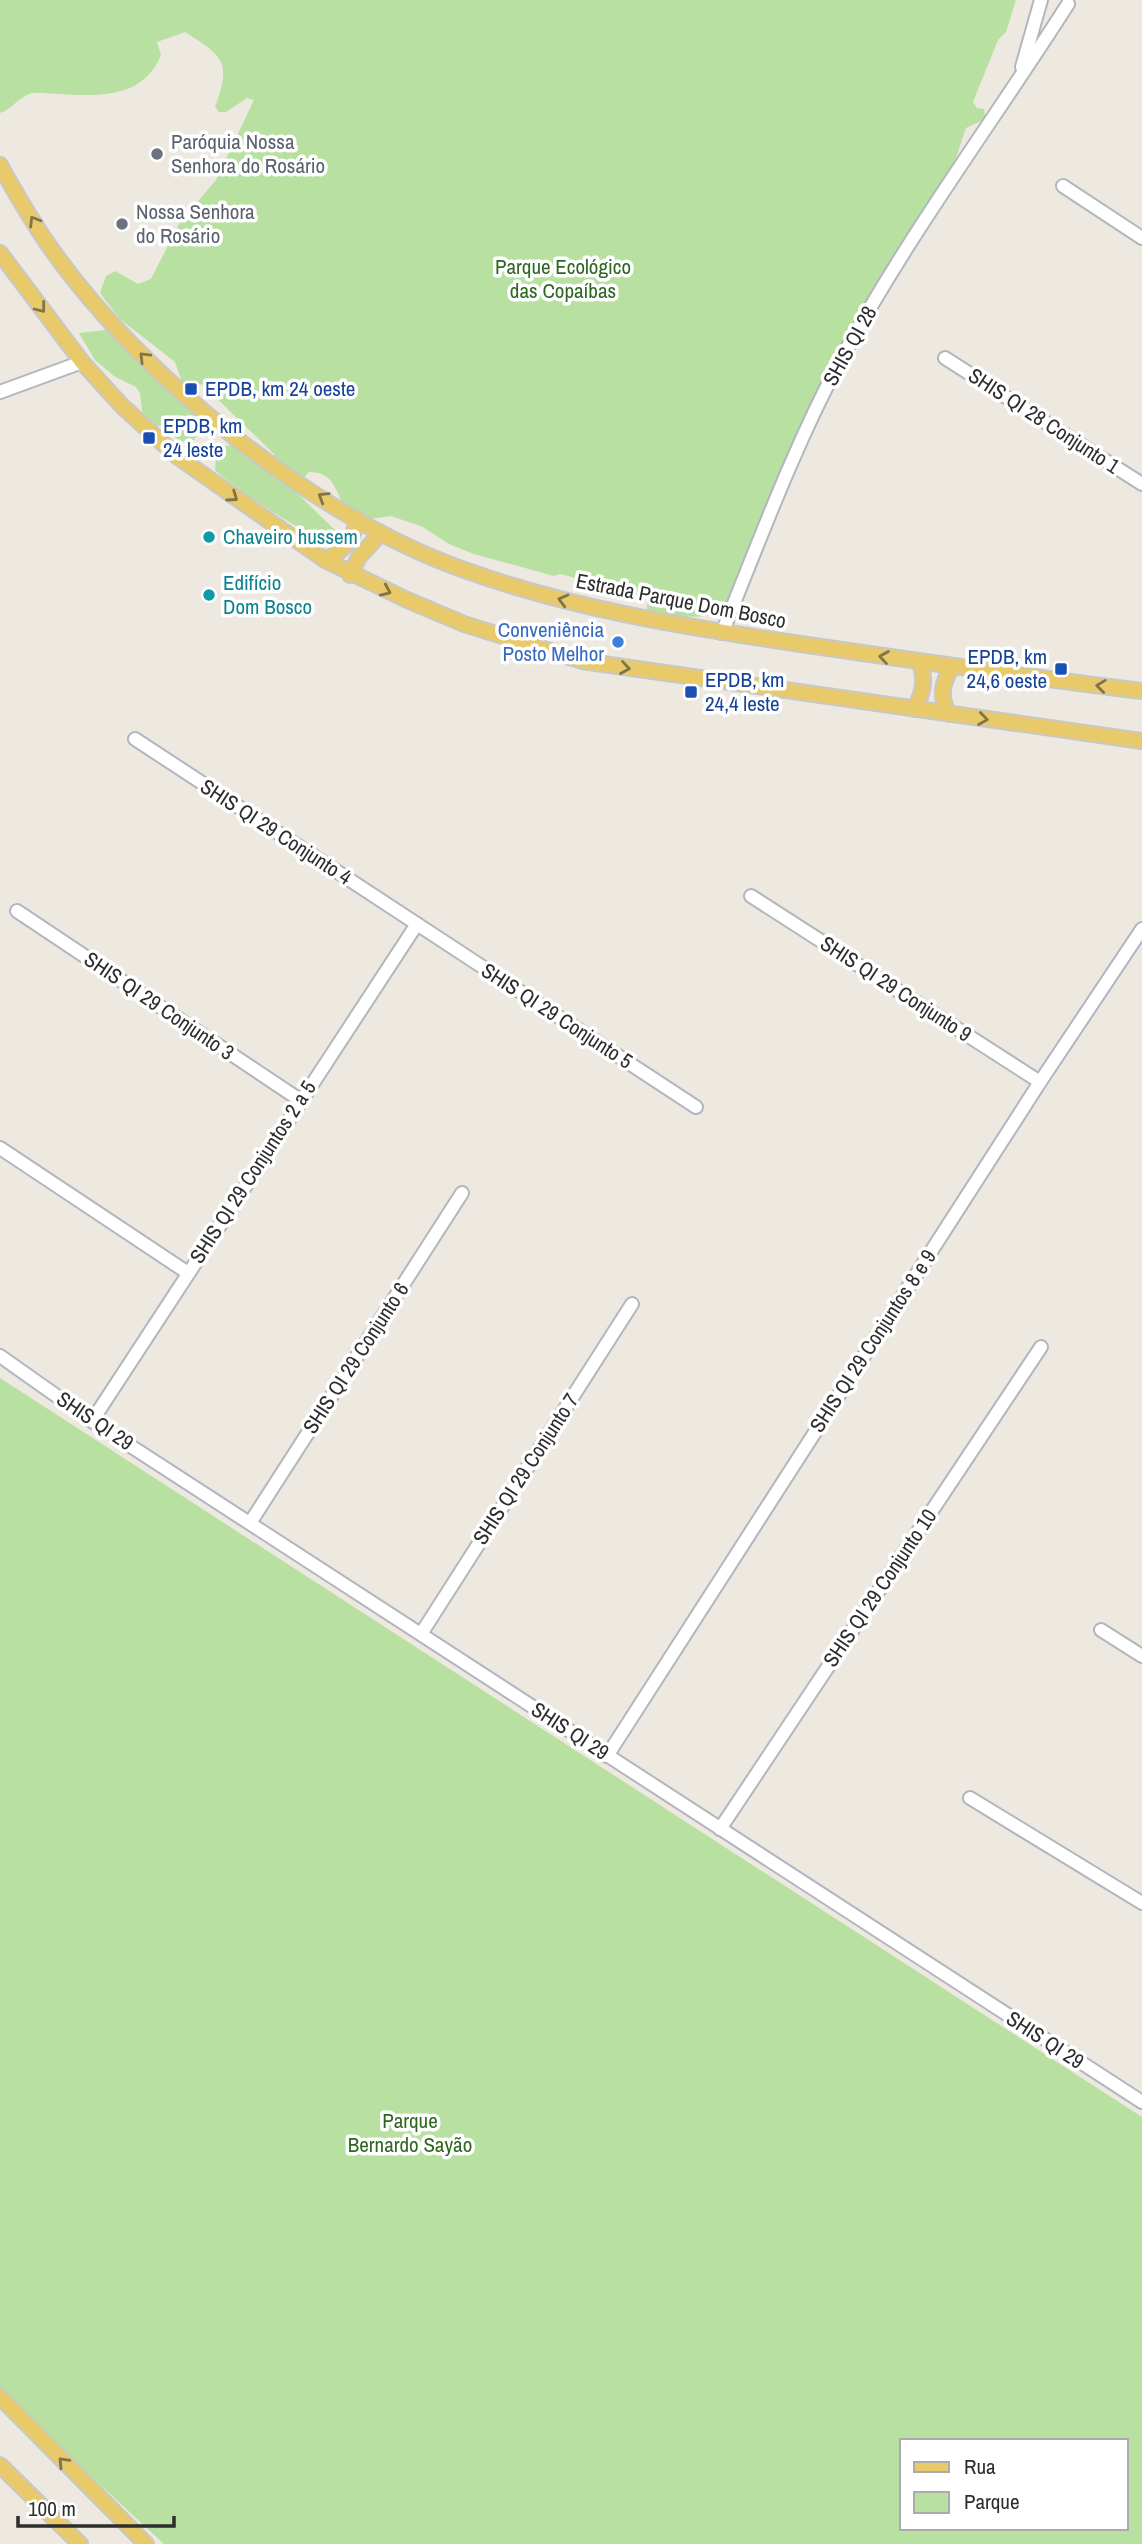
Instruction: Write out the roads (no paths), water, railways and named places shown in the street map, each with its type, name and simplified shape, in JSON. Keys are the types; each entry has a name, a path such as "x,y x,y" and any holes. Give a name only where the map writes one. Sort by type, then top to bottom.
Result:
{"main road":[{"name":"Estrada Parque Dom Bosco","path":"0,165 7,187 51,249 88,296 147,360 229,432 381,533 456,567 517,588 615,614 951,668 1142,691"},
{"path":"0,253 82,362 122,406 178,457 350,575 464,624 582,661 1142,741"},
{"path":"326,560 348,545 356,528 356,518"},
{"path":"350,575 359,557 381,533"},
{"path":"915,709 923,691 924,677 920,663"},
{"path":"949,714 942,696 943,681 951,668"},
{"path":"0,2397 146,2544"},
{"path":"0,2465 80,2544"}],"street":[{"name":"SHIS QI 28","path":"1019,81 1041,0"},
{"path":"1046,0 1053,5 1070,2"},
{"name":"SHIS QI 28","path":"722,633 772,508 840,362 902,254 1070,2"},
{"path":"1063,186 1142,238"},
{"name":"SHIS QI 28 Conjunto 1","path":"945,358 1142,484"},
{"path":"0,392 82,362"},
{"name":"SHIS QI 29 Conjunto 4","path":"135,739 417,924"},
{"name":"SHIS QI 29 Conjunto 9","path":"751,896 1040,1082"},
{"name":"SHIS QI 29 Conjunto 3","path":"18,911 300,1100"},
{"name":"SHIS QI 29 Conjuntos 2 a 5","path":"92,1421 417,924"},
{"name":"SHIS QI 29 Conjunto 5","path":"417,924 696,1107"},
{"name":"SHIS QI 29 Conjuntos 8 e 9","path":"607,1756 1040,1082 1142,929"},
{"path":"0,1148 188,1273"},
{"name":"SHIS QI 29 Conjunto 6","path":"250,1523 462,1193"},
{"name":"SHIS QI 29 Conjunto 7","path":"421,1634 632,1304"},
{"name":"SHIS QI 29 Conjunto 10","path":"720,1829 1041,1347"},
{"name":"SHIS QI 29","path":"0,1356 92,1421 1142,2102"},
{"path":"1101,1630 1142,1656"},
{"path":"970,1798 1142,1903"}],"place":[{"name":"Paróquia Nossa Senhora do Rosário","path":"157,154"},
{"name":"Nossa Senhora do Rosário","path":"122,224"},
{"name":"EPDB, km 24 oeste","path":"191,389"},
{"name":"EPDB, km 24 leste","path":"149,438"},
{"name":"Chaveiro hussem","path":"209,537"},
{"name":"Edifício Dom Bosco","path":"209,595"},
{"name":"Conveniência Posto Melhor","path":"618,642"},
{"name":"EPDB, km 24,6 oeste","path":"1061,669"},
{"name":"EPDB, km 24,4 leste","path":"691,692"}],"park label":[{"name":"Parque Ecológico das Copaíbas","path":"563,279"},
{"name":"Parque Bernardo Sayão","path":"410,2133"}]}
